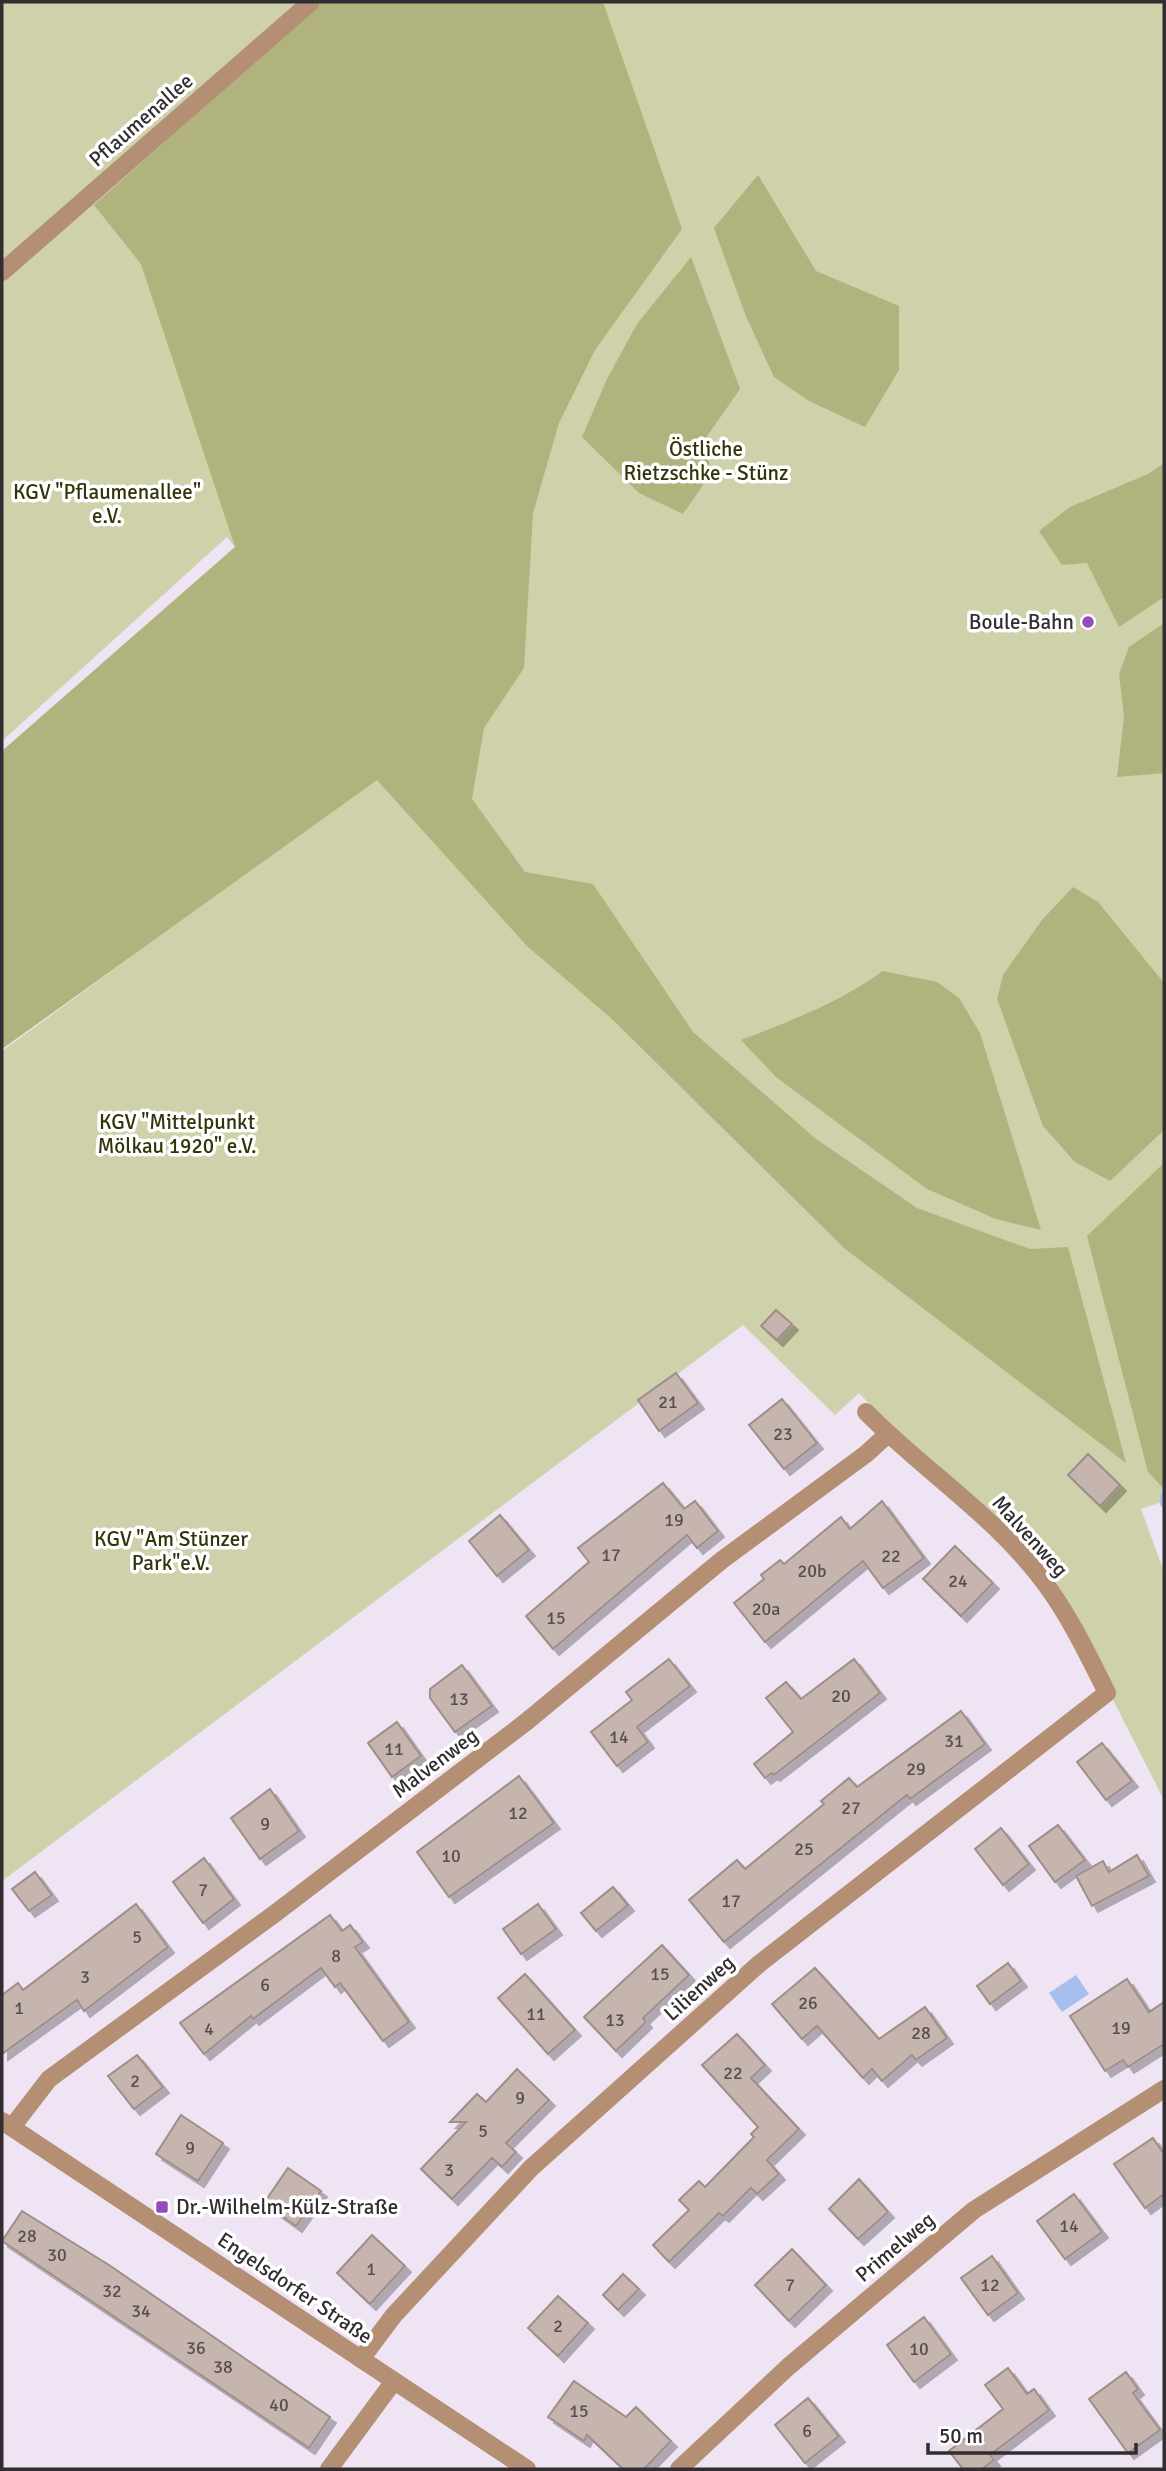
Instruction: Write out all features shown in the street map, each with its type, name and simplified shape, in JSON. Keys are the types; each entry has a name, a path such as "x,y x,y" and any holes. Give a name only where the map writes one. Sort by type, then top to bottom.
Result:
{"street":[{"name":"Pflaumenallee","path":"2,272 311,2"},
{"name":"Malvenweg","path":"866,1412 887,1434 979,1512 1046,1585 1083,1643 1107,1693"},
{"name":"Malvenweg","path":"7,2124 49,2079 277,1912 526,1722 722,1560 866,1454 887,1434"},
{"name":"Lilienweg","path":"360,2359 394,2315 531,2168 751,1972 1107,1693"},
{"name":"Primelweg","path":"679,2469 788,2367 975,2210 1164,2089"},
{"name":"Engelsdorfer Straße","path":"7,2124 527,2469"},
{"path":"329,2469 394,2381"}],"green space":[{"name":"Östliche Rietzschke - Stünz","path":"2,2 1164,2 1164,1501 1141,1509 1164,1572 1164,1800 1047,1570 985,1507 900,1435 859,1393 835,1415 743,1325 2,1881 2,1051 149,944 2,1049 2,751 235,547 227,537 2,741"},
{"path":"322,2 603,2 682,229 595,350 559,423 533,513 524,668 484,728 472,799 525,872 593,884 693,1032 816,1139 917,1208 1030,1249 1068,1247 1126,1463 844,1248 612,1019 527,946 377,780 2,1049 2,751 235,547 141,264 94,205"},
{"path":"758,175 816,271 899,306 899,370 865,427 809,401 774,377 745,314 714,228"},
{"path":"691,257 740,389 703,442 712,472 683,514 639,493 582,437 607,379 637,324"},
{"path":"1164,463 1164,597 1119,627 1087,563 1062,565 1039,531 1070,507 1148,474"},
{"path":"1164,623 1164,773 1117,777 1124,717 1119,674 1129,647"},
{"path":"1073,887 1098,902 1164,983 1164,1130 1110,1181 1075,1162 1043,1126 997,999 1003,975 1042,920"},
{"path":"883,971 937,982 959,998 980,1033 1041,1230 996,1219 927,1189 776,1077 741,1040 832,1001"},
{"path":"1164,1163 1164,1489 1148,1472 1087,1236"}],"water":[{"path":"1076,1975 1089,1994 1062,2012 1049,1993"}],"building":[{"path":"776,1310 792,1324 777,1340 761,1326"},
{"path":"676,1373 698,1403 659,1431 638,1400"},
{"path":"782,1399 817,1443 784,1469 749,1425"},
{"path":"1088,1454 1120,1485 1100,1506 1068,1475"},
{"path":"663,1483 684,1509 695,1501 718,1531 697,1548 687,1535 553,1649 526,1616 589,1562 578,1548"},
{"path":"882,1501 924,1558 883,1588 863,1561 765,1642 734,1603 764,1579 761,1575 780,1560 784,1564 841,1517 850,1529"},
{"path":"500,1515 529,1550 497,1576 469,1541"},
{"path":"955,1546 993,1583 961,1616 923,1579"},
{"path":"669,1659 690,1686 637,1727 648,1742 617,1766 591,1732 632,1700 626,1692"},
{"path":"854,1659 880,1693 774,1775 772,1773 765,1778 754,1764 793,1732 766,1698 786,1682 801,1699"},
{"path":"462,1665 492,1706 455,1732 430,1698 430,1689"},
{"path":"961,1711 985,1744 910,1799 907,1795 724,1942 689,1900 737,1860 745,1869 824,1804 821,1801 849,1778 857,1787"},
{"path":"397,1722 421,1756 392,1777 368,1743"},
{"path":"1102,1743 1132,1781 1106,1800 1077,1762"},
{"path":"519,1776 554,1823 449,1897 417,1852"},
{"path":"270,1789 299,1831 260,1859 231,1818"},
{"path":"1058,1825 1085,1860 1055,1882 1029,1846"},
{"path":"1001,1828 1029,1864 1003,1885 975,1849"},
{"path":"1137,1855 1149,1876 1092,1906 1076,1876 1103,1861 1109,1872"},
{"path":"204,1858 234,1899 203,1923 173,1882"},
{"path":"35,1872 52,1895 29,1911 12,1889"},
{"path":"613,1887 628,1905 596,1931 581,1913"},
{"path":"136,1904 168,1947 84,2011 77,2000 2,2054 2,1995 18,1983 23,1990"},
{"path":"538,1904 556,1929 521,1954 503,1929"},
{"path":"330,1915 342,1931 350,1925 363,1942 355,1947 409,2022 383,2041 340,1983 335,1987 321,1968 253,2019 251,2016 204,2054 180,2023"},
{"path":"662,1945 689,1975 643,2018 646,2022 616,2051 584,2017"},
{"path":"1008,1963 1021,1981 990,2004 977,1986"},
{"path":"815,1968 879,2039 925,2007 947,2038 916,2060 912,2055 882,2081 872,2069 863,2078 817,2026 802,2039 772,2004"},
{"path":"525,1974 575,2030 548,2054 498,1998"},
{"path":"1127,1979 1149,2012 1164,2002 1164,2044 1128,2067 1123,2060 1105,2071 1070,2016"},
{"path":"737,2034 765,2065 751,2078 799,2129 767,2160 779,2174 757,2194 751,2188 723,2216 719,2213 669,2262 653,2245 689,2210 679,2200 699,2181 705,2187 754,2137 751,2134 758,2127 702,2065"},
{"path":"137,2055 163,2087 134,2109 108,2076"},
{"path":"517,2069 549,2100 506,2143 516,2152 502,2167 492,2158 452,2199 421,2169 466,2122 450,2122 477,2094 486,2102"},
{"path":"181,2115 223,2143 198,2181 156,2154"},
{"path":"1153,2138 1164,2154 1164,2194 1145,2208 1114,2164"},
{"path":"288,2168 321,2191 296,2226 264,2203"},
{"path":"859,2179 888,2212 858,2239 829,2209"},
{"path":"1074,2194 1102,2232 1065,2259 1037,2221"},
{"path":"22,2211 109,2265 330,2417 309,2448 2,2241"},
{"path":"372,2235 405,2266 370,2304 337,2273"},
{"path":"792,2249 826,2285 789,2321 755,2285"},
{"path":"992,2256 1018,2293 988,2315 961,2278"},
{"path":"623,2274 639,2289 618,2310 603,2295"},
{"path":"558,2296 588,2323 558,2356 528,2328"},
{"path":"924,2317 951,2354 914,2382 887,2345"},
{"path":"1008,2368 1027,2394 1034,2389 1049,2410 990,2455 994,2460 982,2469 963,2469 949,2451 1003,2409 985,2385"},
{"path":"1126,2372 1138,2389 1133,2393 1160,2430 1128,2453 1089,2399"},
{"path":"574,2381 626,2417 636,2407 671,2441 644,2469 623,2469 587,2435 584,2441 548,2417"},
{"path":"808,2398 839,2436 805,2463 775,2425"}],"waterway":[{"path":"1164,1497 1164,1503"}],"place":[{"name":"Boule-Bahn","path":"1088,622"},
{"name":"Dr.-Wilhelm-Külz-Straße","path":"162,2207"}],"park label":[{"name":"KGV \"Pflaumenallee\" e.V.","path":"107,504"},
{"name":"KGV \"Mittelpunkt Mölkau 1920\" e.V.","path":"177,1134"},
{"name":"KGV \"Am Stünzer Park\"e.V.","path":"171,1551"}]}
